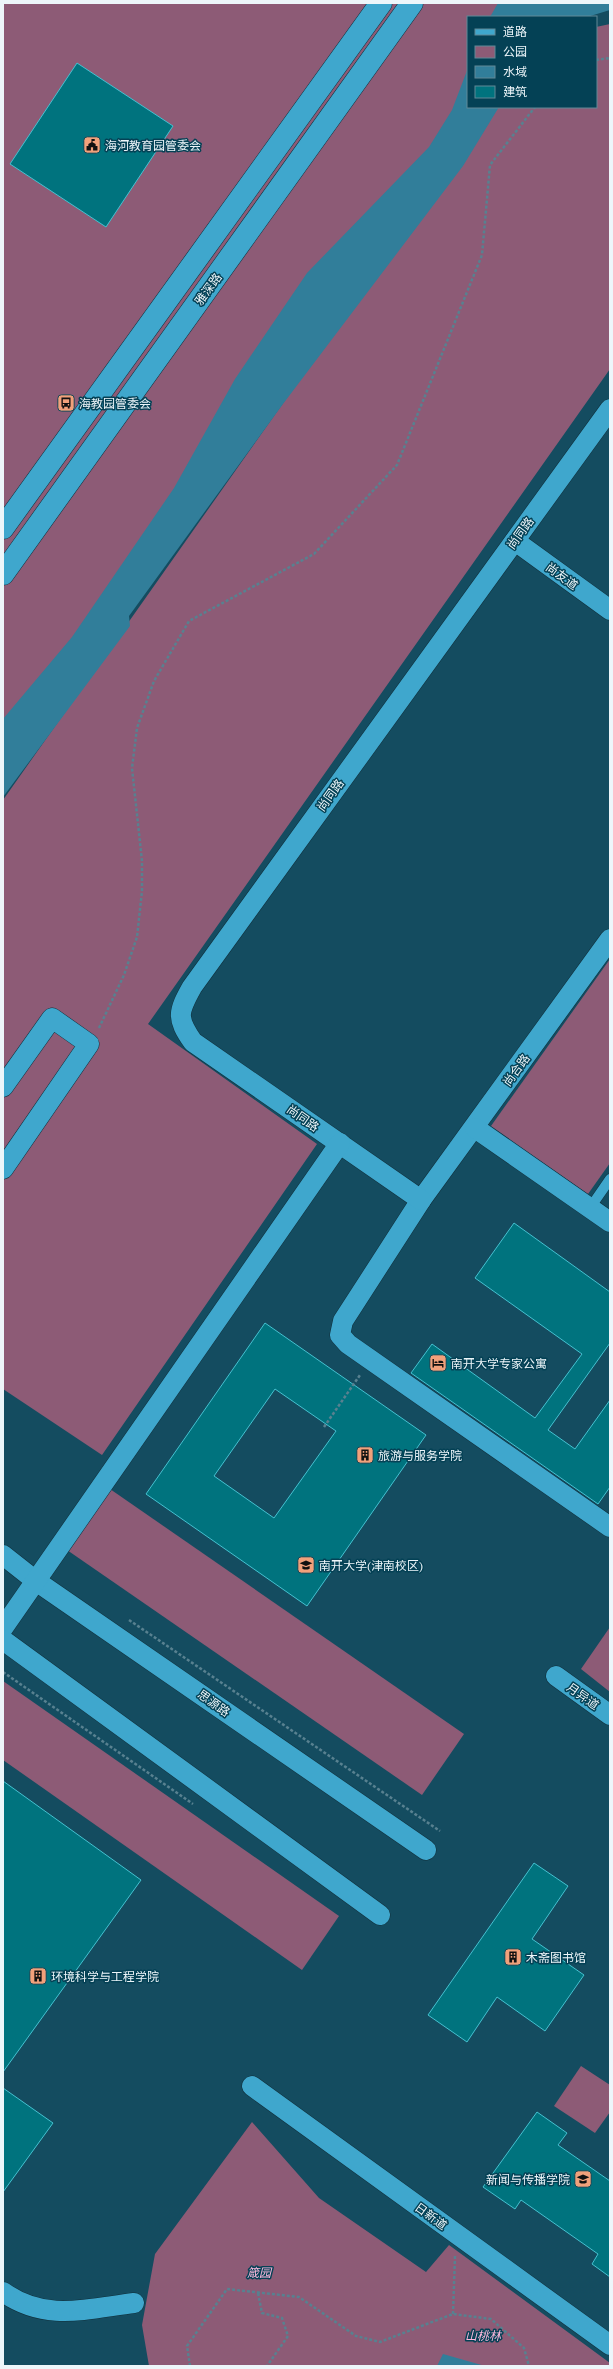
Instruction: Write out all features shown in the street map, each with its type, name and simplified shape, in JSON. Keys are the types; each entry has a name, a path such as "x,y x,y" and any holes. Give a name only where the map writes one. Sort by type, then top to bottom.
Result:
{"main road":[{"path":"3,528 381,3"},
{"name":"雅深路","path":"3,574 412,3"}],"street":[{"name":"尚同路","path":"421,1200 193,1042 181,1025 182,1004 192,987 610,409"},
{"name":"尚友道","path":"515,541 610,610"},
{"name":"尚合路","path":"371,1360 348,1344 340,1335 343,1321 421,1200 475,1128 610,939"},
{"path":"3,1087 52,1018 89,1044 3,1169"},
{"path":"475,1128 610,1222"},
{"path":"3,1628 340,1144"},
{"path":"371,1360 610,1527"},
{"name":"思源路","path":"3,1555 36,1581 426,1850"},
{"path":"3,1640 380,1915"},
{"name":"月异道","path":"556,1676 610,1715"},
{"name":"日新道","path":"252,2086 610,2345"},
{"path":"3,2292 17,2302 40,2310 64,2312 134,2303"}],"lane":[{"path":"590,1208 610,1179"}],"path":[{"path":"597,60 610,58"},
{"path":"89,1044 108,1012 137,937 142,892 142,861 132,768 137,728 154,681 189,621 314,554 397,465 482,255 490,165 535,108"},
{"path":"324,1426 371,1360"},
{"path":"126,1618 440,1831"},
{"path":"3,1672 196,1807"},
{"path":"454,2314 455,2233"},
{"path":"190,2366 187,2346 227,2289 299,2297 356,2336 380,2342 454,2314 491,2319 524,2348 529,2366"},
{"path":"258,2292 262,2313 282,2318 288,2336 267,2366"}],"green space":[{"path":"3,3 540,3 531,16 467,16 467,104 3,752"},
{"path":"610,24 610,369 148,1024 317,1144 102,1455 3,1389 3,800 491,108 597,108 597,27"},
{"path":"610,959 610,1163 588,1194 491,1126"},
{"path":"110,1489 464,1734 422,1795 67,1550"},
{"path":"610,1627 610,1692 581,1669"},
{"path":"3,1681 339,1916 302,1970 3,1760"},
{"path":"581,2066 610,2085 610,2112 595,2133 554,2106"},
{"name":"箴园","path":"252,2122 319,2198 426,2272 449,2245 610,2363 610,2366 149,2366 142,2325 155,2254"}],"water":[{"path":"498,3 610,3 610,10 590,16 491,16"},
{"path":"467,71 467,108 498,108 463,166 283,404 129,616 130,626 3,797 3,719 72,637 174,488 235,379 307,273 429,147 452,110"},
{"path":"443,2354 485,2366 437,2366"}],"building":[{"name":"海河教育园管委会","path":"77,63 173,126 106,227 10,164"},
{"name":"南开大学专家公寓","path":"514,1223 610,1292 610,1343 548,1430 575,1449 610,1400 610,1487 598,1504 411,1373 432,1344 535,1418 582,1354 475,1278"},
{"name":"旅游与服务学院","path":"265,1323 426,1435 307,1606 146,1494","holes":["275,1389 336,1431 274,1518 214,1476"]},
{"name":"环境科学与工程学院","path":"3,1781 141,1880 3,2072"},
{"name":"木斋图书馆","path":"534,1863 568,1886 532,1939 584,1975 545,2031 497,1997 467,2042 428,2015"},
{"path":"3,2088 53,2123 3,2192"},
{"path":"537,2112 567,2133 558,2145 610,2181 610,2277 592,2264 598,2254 521,2200 515,2209 483,2187"}],"place":[{"name":"海河教育园管委会","path":"92,145"},
{"name":"海教园管委会","path":"66,403"},
{"name":"南开大学专家公寓","path":"438,1363"},
{"name":"旅游与服务学院","path":"365,1455"},
{"name":"南开大学(津南校区)","path":"306,1565"},
{"name":"木斋图书馆","path":"513,1957"},
{"name":"环境科学与工程学院","path":"38,1976"},
{"name":"新闻与传播学院","path":"583,2179"}],"park label":[{"name":"山桃林","path":"483,2335"}]}
